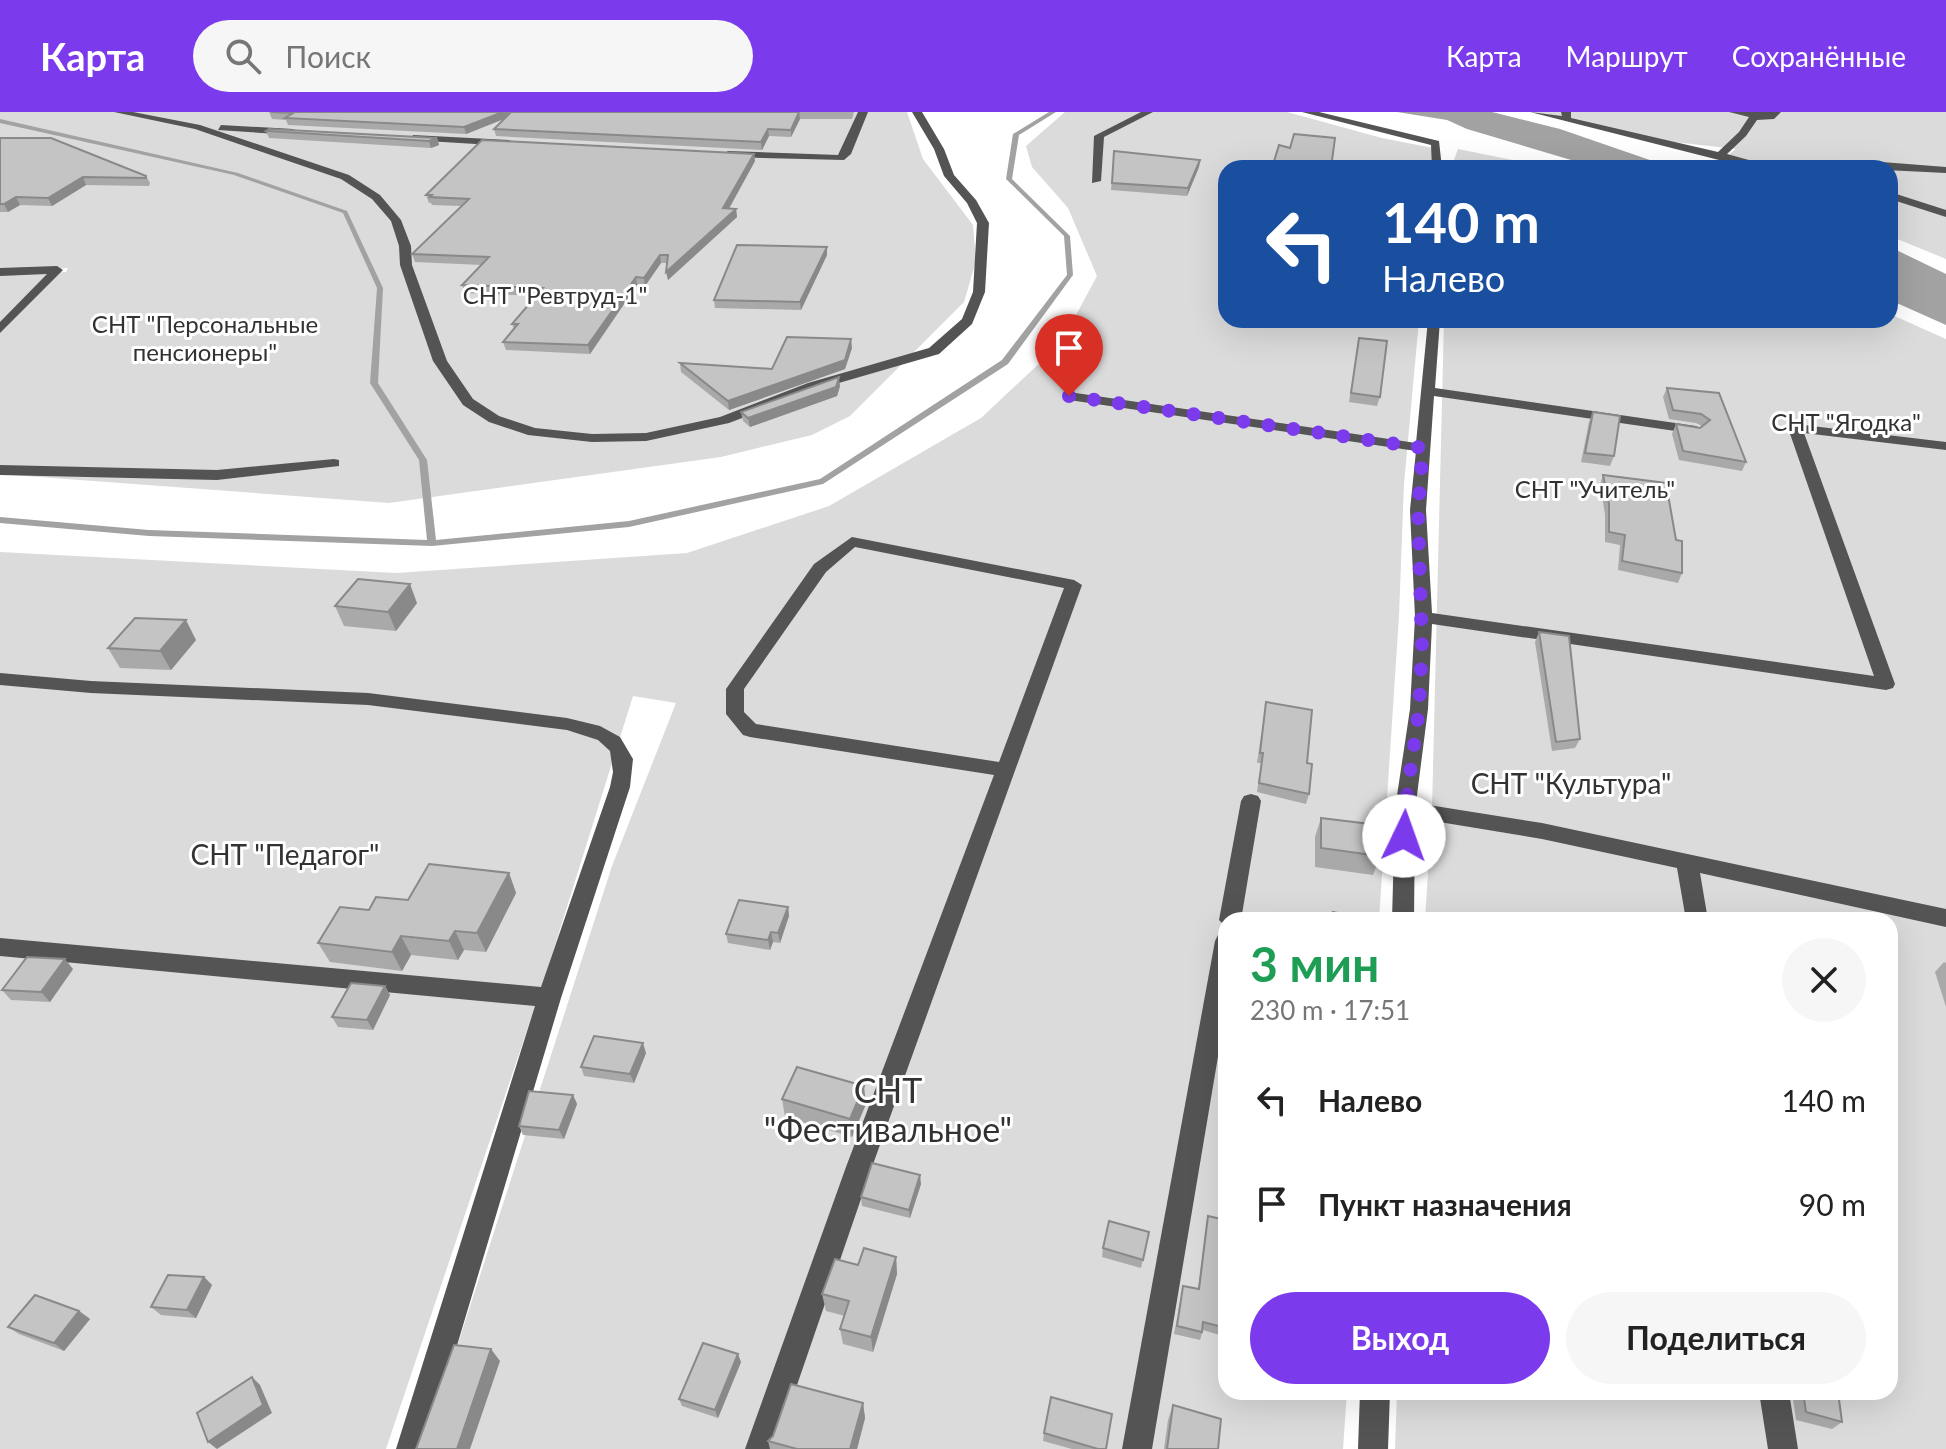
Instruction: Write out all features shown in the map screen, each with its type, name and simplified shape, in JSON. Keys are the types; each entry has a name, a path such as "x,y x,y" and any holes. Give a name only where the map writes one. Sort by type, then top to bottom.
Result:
{"street":[{"path":"119,112 179,124 196,122 309,133"},
{"path":"722,154 840,158 846,154 863,112"},
{"path":"196,122 345,177 376,197 396,220 405,246 406,265 440,361 468,402 494,419 533,432 592,438 633,437 699,427 813,386 934,351 968,321 979,292 983,223 972,202 949,176 939,149 917,112"},
{"path":"1096,181 1099,136 1148,112"},
{"path":"1307,112 1436,143 1437,160"},
{"path":"1535,112 1566,116 1734,160"},
{"path":"1734,112 1773,115"},
{"path":"1719,157 1743,134 1754,117 1773,115"},
{"path":"399,138 519,143"},
{"path":"1898,166 1946,170"},
{"path":"1898,198 1946,214"},
{"path":"0,272 57,270 0,329"},
{"path":"1403,912 1405,809 1419,709 1424,617 1418,510 1433,328"},
{"path":"1428,391 1696,430"},
{"path":"1069,396 1423,448"},
{"path":"1424,617 1886,684 1795,428 1946,446"},
{"path":"0,470 217,475 334,463"},
{"path":"760,1449 1004,770 1074,585 852,542 820,568 735,689 735,714 750,730 1004,770"},
{"path":"0,679 91,687 368,699 590,728 610,738 623,756 624,772 549,998 458,1304 411,1449"},
{"path":"1231,912 1251,801"},
{"path":"1405,809 1542,831 1946,918"},
{"path":"1687,862 1696,912"},
{"path":"0,947 549,998"},
{"path":"1137,1449 1218,987"},
{"path":"1373,1449 1375,1400"},
{"path":"1775,1400 1783,1449"}],"green space":[{"name":"СНТ \"Ревтруд-1\"","path":"0,112 907,112 923,159 973,225 976,261 964,302 850,416 812,435 721,457 389,503 12,475 0,469 0,275 66,272 68,268 0,271"},
{"path":"1065,112 1287,112 1382,138 1433,148 1432,160 1218,160 1218,328 1418,328 1404,484 1399,616 1380,912 1218,912 1218,1400 1346,1400 1343,1449 424,1449 612,866 676,703 633,696 546,974 386,1449 0,1449 0,552 396,573 687,553 829,506 981,418 1061,343 1097,276 1068,208 1032,167 1026,146"},
{"path":"1531,112 1946,112 1946,169 1898,165 1898,160 1722,160 1736,149 1674,142"},
{"path":"1458,149 1512,160 1454,160"},
{"path":"1898,167 1946,172 1946,259 1898,239"},
{"path":"1898,318 1946,339 1946,1449 1395,1449 1397,1400 1898,1400 1898,912 1426,912 1432,809 1444,328 1898,328"}],"shaded area":[{"path":"1397,112 1492,112 1560,129 1650,160 1571,160 1467,129 1447,120"},
{"path":"1898,251 1946,274 1946,325 1898,304"}],"building":[{"path":"271,112 503,112 464,127 285,118 293,113"},
{"path":"511,112 799,112 791,130 768,129 761,142 494,129"},
{"path":"266,131 437,138 429,141"},
{"path":"1294,134 1335,138 1332,160 1274,160 1279,145 1290,148"},
{"path":"0,138 51,138 146,178 83,177 48,198 16,197 0,204"},
{"path":"482,140 754,154 723,208 736,209 666,272 668,255 660,255 644,278 636,277 588,345 503,342 518,324 512,324 543,288 462,285 489,257 412,254 469,199 426,195"},
{"path":"1114,151 1200,160 1188,188 1112,183"},
{"path":"737,245 827,247 800,302 714,300"},
{"path":"787,337 851,339 845,360 728,401 680,363 772,369"},
{"path":"1359,338 1387,341 1380,397 1351,393"},
{"path":"839,377 836,387 748,418 741,412"},
{"path":"1667,388 1719,393 1746,462 1683,451 1676,424 1700,428 1710,420 1701,414 1673,410"},
{"path":"1593,412 1620,416 1614,456 1585,453"},
{"path":"1603,475 1666,483 1676,540 1682,541 1682,573 1622,561 1625,535 1609,532 1609,504"},
{"path":"358,579 410,584 388,612 335,606"},
{"path":"135,618 186,620 160,651 108,648"},
{"path":"1539,632 1569,636 1580,739 1556,742"},
{"path":"1266,702 1312,710 1307,763 1312,764 1309,794 1259,783"},
{"path":"1321,818 1378,825 1380,856 1321,848"},
{"path":"429,864 509,873 477,933 455,931 449,941 401,936 392,952 318,943 340,907 369,910 376,897 408,900"},
{"path":"739,900 788,907 778,933 771,932 768,940 726,934"},
{"path":"27,957 65,959 41,992 2,990"},
{"path":"351,983 385,986 367,1020 332,1017"},
{"path":"594,1036 643,1043 630,1074 581,1067"},
{"path":"797,1067 864,1086 850,1119 782,1099"},
{"path":"529,1091 573,1095 559,1130 519,1126"},
{"path":"872,1163 920,1175 909,1210 861,1197"},
{"path":"1208,1216 1218,1218 1218,1326 1203,1322 1202,1332 1177,1326 1183,1286 1199,1289"},
{"path":"1109,1221 1149,1232 1143,1260 1103,1248"},
{"path":"864,1248 896,1257 871,1337 840,1329 849,1301 822,1294 835,1259 858,1265"},
{"path":"168,1275 204,1277 187,1310 151,1307"},
{"path":"35,1295 79,1311 54,1343 8,1327"},
{"path":"703,1343 738,1354 715,1410 679,1399"},
{"path":"454,1345 491,1349 457,1449 416,1449"},
{"path":"252,1377 263,1405 208,1442 197,1413"},
{"path":"791,1384 863,1403 850,1449 797,1449 768,1441 773,1436"},
{"path":"1051,1397 1112,1414 1106,1449 1044,1433"},
{"path":"1804,1400 1839,1400 1842,1422 1806,1412"},
{"path":"1173,1405 1221,1419 1218,1449 1167,1449"}],"waterway":[{"path":"432,543 629,524 823,481 1005,362 1070,275 1067,236 1009,179 1016,134 1053,112"},
{"path":"0,121 236,174 345,212 380,288 374,383 423,460 432,543"},
{"path":"0,520 149,533 432,543"}],"route":[{"path":"1069,396 1423,448 1418,510 1424,617 1419,709 1404,836"}],"park label":[{"name":"СНТ \"Персональные пенсионеры\"","path":"205,337"},
{"name":"СНТ \"Ягодка\"","path":"1846,421"},
{"name":"СНТ \"Учитель\"","path":"1595,488"},
{"name":"СНТ \"Культура\"","path":"1571,783"},
{"name":"СНТ \"Педагог\"","path":"285,854"},
{"name":"СНТ \"Фестивальное\"","path":"888,1108"}]}
